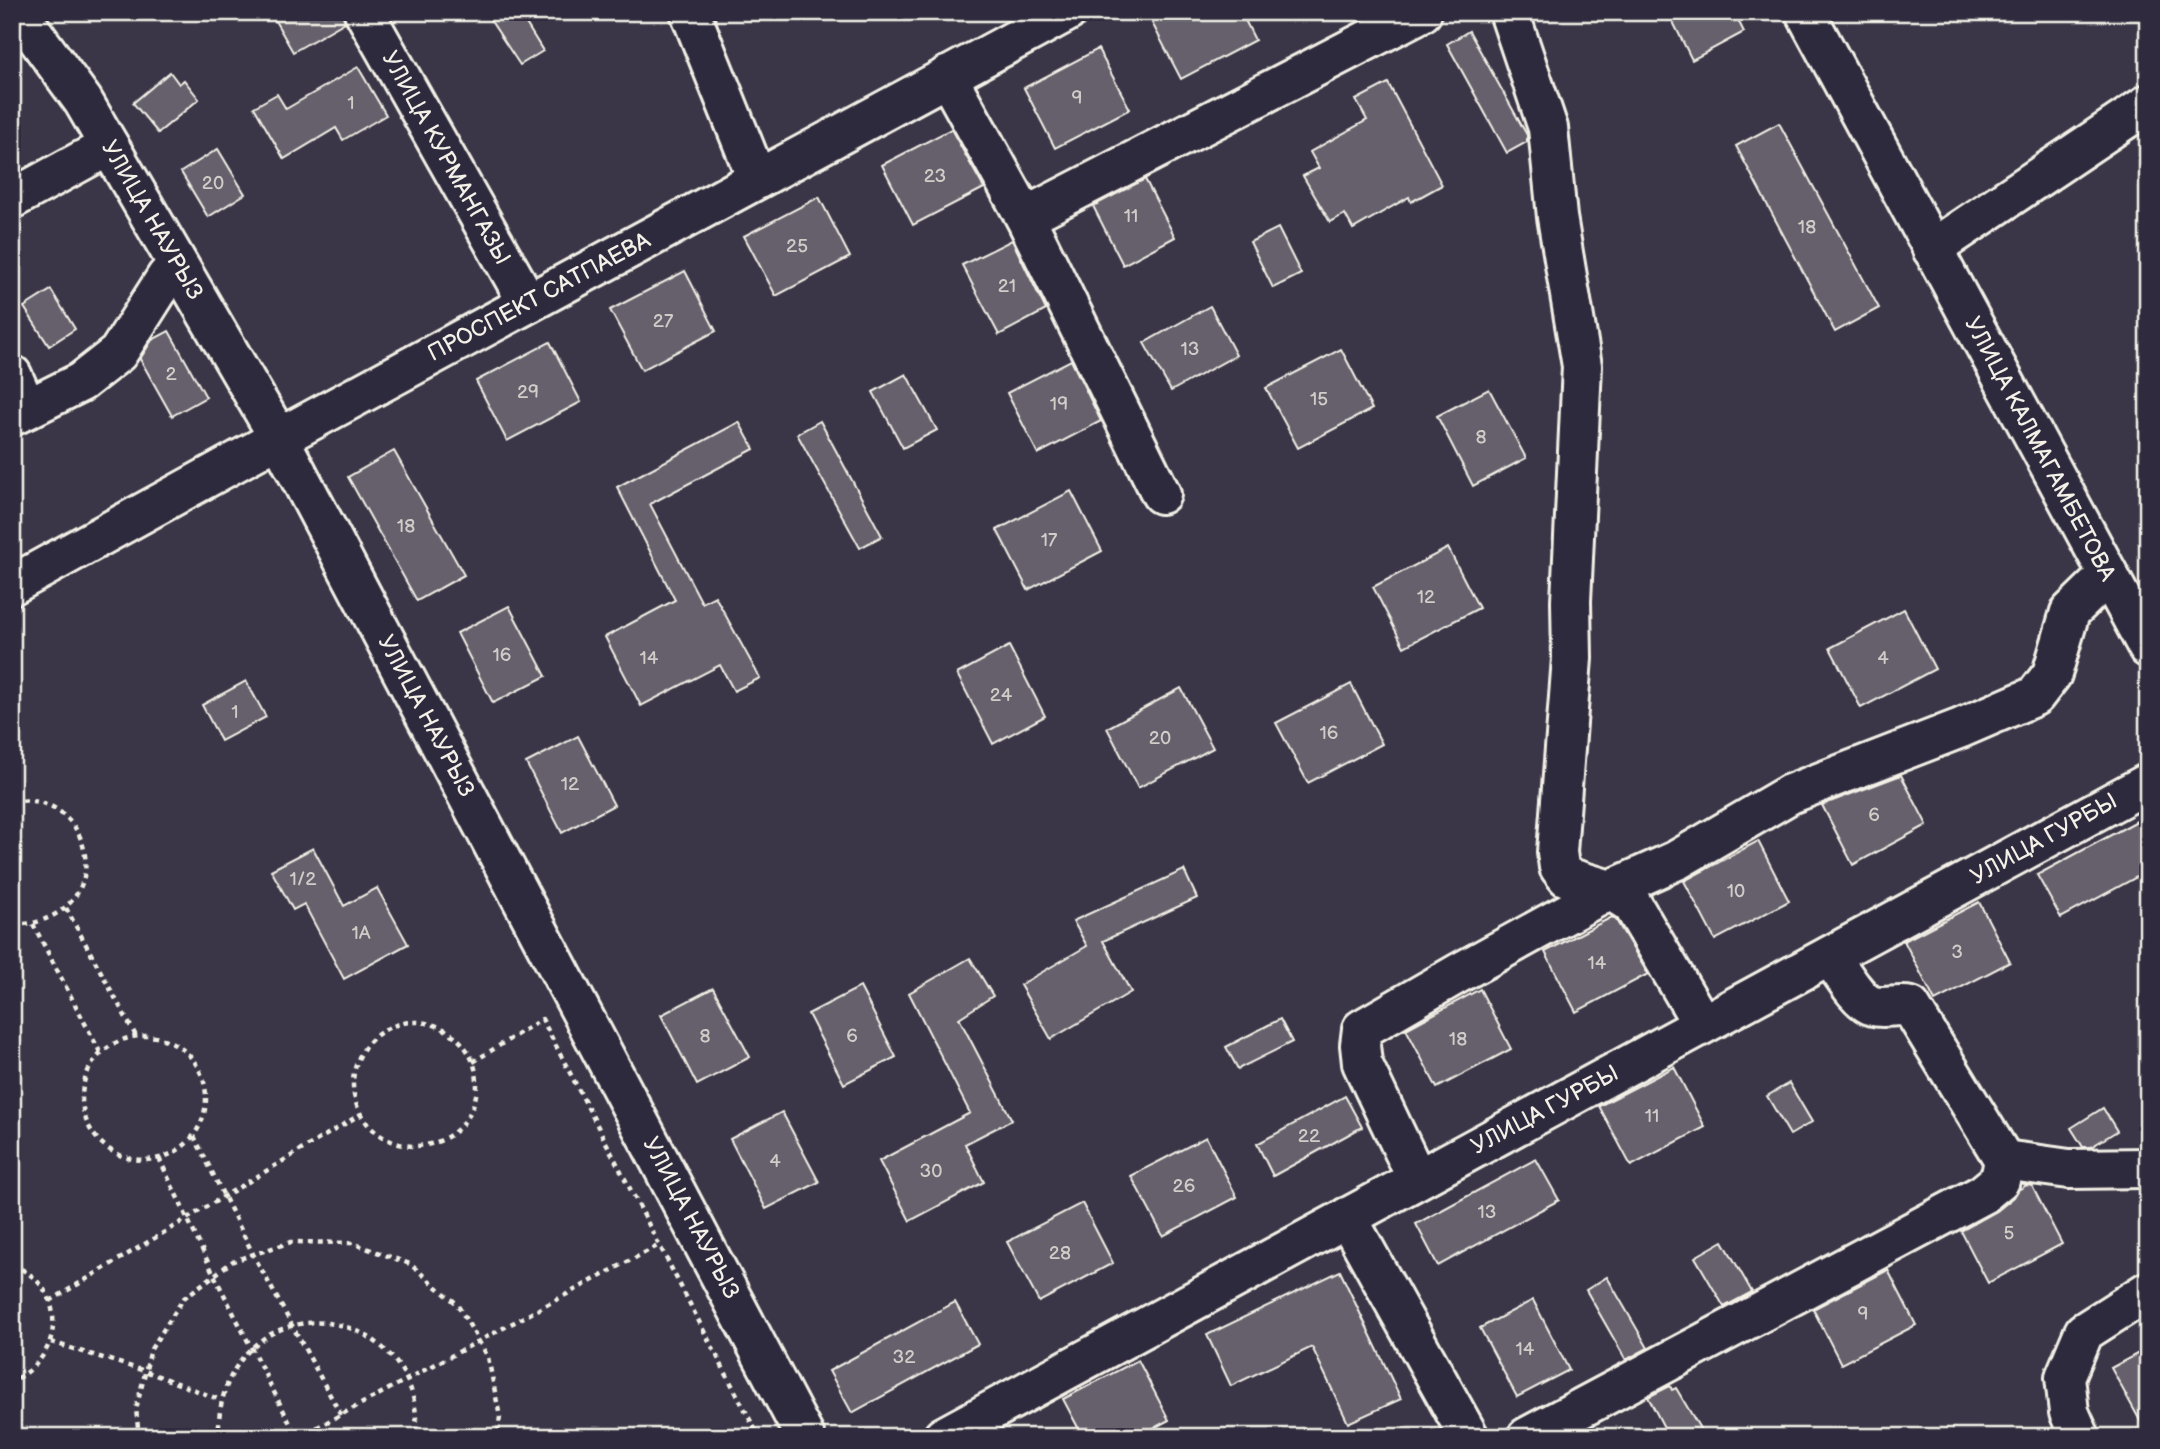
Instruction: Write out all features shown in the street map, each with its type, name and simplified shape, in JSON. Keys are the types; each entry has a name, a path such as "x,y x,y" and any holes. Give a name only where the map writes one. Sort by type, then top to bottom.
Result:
{"street":[{"name":"УЛИЦА НАУРЫЗ","path":"18,12 82,101 278,438 805,1437"},
{"name":"УЛИЦА КУРМАНГАЗЫ","path":"365,12 528,303"},
{"path":"690,12 757,179"},
{"name":"ПРОСПЕКТ САТПАЕВА","path":"12,585 947,76 1016,24 1067,12"},
{"path":"1025,217 1422,12"},
{"path":"1509,12 1548,128 1557,217 1582,366 1571,601 1573,658 1557,852 1559,867 1567,877 1610,890 1632,904 1702,1024"},
{"name":"УЛИЦА КАЛМАГАМБЕТОВА","path":"1805,12 2148,648"},
{"path":"947,76 1025,217 1161,494"},
{"path":"1932,249 2148,104"},
{"path":"12,199 109,146"},
{"path":"17,400 81,382 118,354 167,276 180,269"},
{"path":"1417,1179 1362,1063 1362,1029 1610,890 1677,860 1790,794 1961,728 2035,696 2052,674 2070,612 2108,575"},
{"name":"УЛИЦА ГУРБЫ","path":"943,1437 2148,783"},
{"path":"1527,1437 1983,1194 2000,1180 2004,1160 1911,1007 1901,1004 1874,1006 1864,1002 1830,956"},
{"path":"2004,1160 2069,1169 2148,1168"},
{"path":"1348,1217 1469,1437"},
{"path":"2080,1437 2069,1412 2065,1377 2084,1332 2148,1291"}],"path":[{"path":"12,802 36,802 55,809 72,822 82,840 86,861 83,882 74,900 66,908 39,923 12,923"},
{"path":"66,908 136,1036"},
{"path":"33,923 101,1054"},
{"path":"473,1062 542,1019 759,1437"},
{"path":"407,1022 427,1023 446,1030 463,1044 473,1062 477,1082 474,1103 464,1122 449,1136 430,1144 410,1146 390,1141 374,1130 361,1114 354,1095 354,1076 359,1056 372,1040 387,1028 407,1022"},
{"path":"136,1036 156,1037 176,1044 192,1057 202,1076 206,1096 203,1117 194,1136 178,1150 159,1158 139,1160 120,1155 103,1144 90,1128 84,1110 83,1089 89,1070 101,1054 117,1042 136,1036"},
{"path":"50,1301 361,1114"},
{"path":"194,1136 253,1254 341,1415"},
{"path":"159,1158 214,1275 298,1437 659,1245"},
{"path":"139,1437 136,1409 151,1349 184,1298 233,1261 291,1241 352,1243 410,1264 457,1304 488,1357 500,1417 497,1437"},
{"path":"12,1265 23,1269 39,1283 50,1301 54,1322 51,1342 41,1361 26,1375 12,1381"},
{"path":"220,1437 221,1400 233,1370 251,1347 282,1328 314,1321 346,1325 376,1340 399,1363 413,1392 417,1425 415,1437"},
{"path":"51,1342 145,1371 221,1400"}],"building":[{"path":"270,12 342,12 345,22 293,52"},
{"path":"485,12 519,12 543,51 520,65"},
{"path":"1163,12 1241,12 1255,40 1181,79 1150,19"},
{"path":"1668,12 1734,12 1744,32 1692,60"},
{"path":"1469,31 1527,135 1527,142 1507,153 1447,44"},
{"path":"1098,49 1130,109 1055,148 1024,88"},
{"path":"358,67 386,115 343,140 336,128 284,159 254,107 277,94 286,109"},
{"path":"170,72 179,84 184,80 199,99 158,133 133,103"},
{"path":"1388,83 1442,185 1411,202 1409,197 1353,229 1345,214 1330,222 1303,176 1319,168 1310,152 1367,120 1356,100"},
{"path":"1779,123 1879,308 1835,332 1736,146"},
{"path":"951,129 984,188 913,225 882,165"},
{"path":"218,149 245,194 208,217 181,172"},
{"path":"1145,179 1175,237 1123,265 1093,206"},
{"path":"819,197 850,257 776,296 744,236"},
{"path":"1278,228 1301,274 1273,288 1250,242"},
{"path":"1012,240 1046,310 999,335 962,265"},
{"path":"685,271 716,331 642,370 610,310"},
{"path":"51,290 75,329 49,346 24,307"},
{"path":"1210,306 1236,355 1171,391 1144,343"},
{"path":"169,331 206,397 172,416 140,359 152,340"},
{"path":"550,342 581,402 507,441 476,381"},
{"path":"1341,349 1372,409 1298,448 1266,388"},
{"path":"1071,360 1101,421 1038,454 1007,393"},
{"path":"906,374 937,430 903,448 873,392"},
{"path":"1489,389 1526,458 1473,486 1437,416"},
{"path":"820,421 882,536 860,548 797,434"},
{"path":"739,422 754,449 650,504 702,603 715,596 760,678 734,691 720,665 641,706 605,637 675,600 617,487"},
{"path":"394,451 464,575 417,601 348,477"},
{"path":"1071,491 1102,551 1028,590 997,530"},
{"path":"1448,548 1479,608 1404,647 1373,587"},
{"path":"509,606 546,676 493,703 457,633"},
{"path":"1904,609 1935,669 1861,708 1830,648"},
{"path":"1009,646 1045,716 993,744 957,674"},
{"path":"246,681 266,717 221,741 202,705"},
{"path":"1351,684 1382,744 1308,783 1276,723"},
{"path":"1181,688 1213,748 1138,788 1107,728"},
{"path":"578,736 614,805 562,833 526,763"},
{"path":"1901,775 1927,825 1853,865 1822,805"},
{"path":"2148,815 2148,871 2061,918 2037,875"},
{"path":"1758,841 1789,901 1715,940 1684,881"},
{"path":"313,848 344,906 377,888 408,944 344,979 304,904 293,910 271,870"},
{"path":"1184,870 1197,898 1103,941 1131,992 1051,1039 1020,985 1087,946 1073,921"},
{"path":"1979,902 2010,962 1935,1001 1904,941"},
{"path":"1612,917 1648,974 1576,1012 1545,952"},
{"path":"970,958 993,996 959,1018 1012,1120 965,1144 984,1182 910,1221 879,1161 970,1113 909,993"},
{"path":"860,987 896,1057 844,1084 808,1014"},
{"path":"713,988 750,1057 697,1085 661,1015"},
{"path":"1480,989 1511,1049 1437,1088 1406,1029"},
{"path":"1280,1019 1292,1042 1238,1069 1226,1047"},
{"path":"1674,1067 1705,1127 1631,1166 1599,1106"},
{"path":"1789,1083 1812,1122 1790,1135 1767,1096"},
{"path":"1345,1096 1362,1127 1273,1176 1257,1144"},
{"path":"2103,1108 2117,1131 2091,1147 2083,1147 2071,1128"},
{"path":"782,1112 819,1182 766,1209 730,1139"},
{"path":"1206,1137 1237,1197 1163,1236 1131,1176"},
{"path":"1536,1159 1559,1200 1438,1266 1416,1224"},
{"path":"2027,1185 2032,1186 2062,1244 1988,1283 1961,1231 1997,1211 2014,1197 2018,1190"},
{"path":"1082,1203 1113,1263 1039,1302 1007,1242"},
{"path":"1723,1241 1752,1292 1724,1307 1695,1257"},
{"path":"1888,1270 1916,1325 1841,1364 1813,1309"},
{"path":"1340,1271 1401,1399 1348,1423 1312,1347 1231,1386 1207,1335"},
{"path":"1607,1277 1648,1348 1626,1360 1586,1290"},
{"path":"1533,1300 1569,1370 1517,1397 1480,1328"},
{"path":"955,1302 978,1344 852,1413 829,1371"},
{"path":"2148,1348 2148,1435 2111,1368"},
{"path":"1138,1360 1169,1420 1137,1437 1083,1437 1063,1399"},
{"path":"1670,1386 1672,1390 1676,1388 1705,1437 1669,1437 1648,1397"}]}
